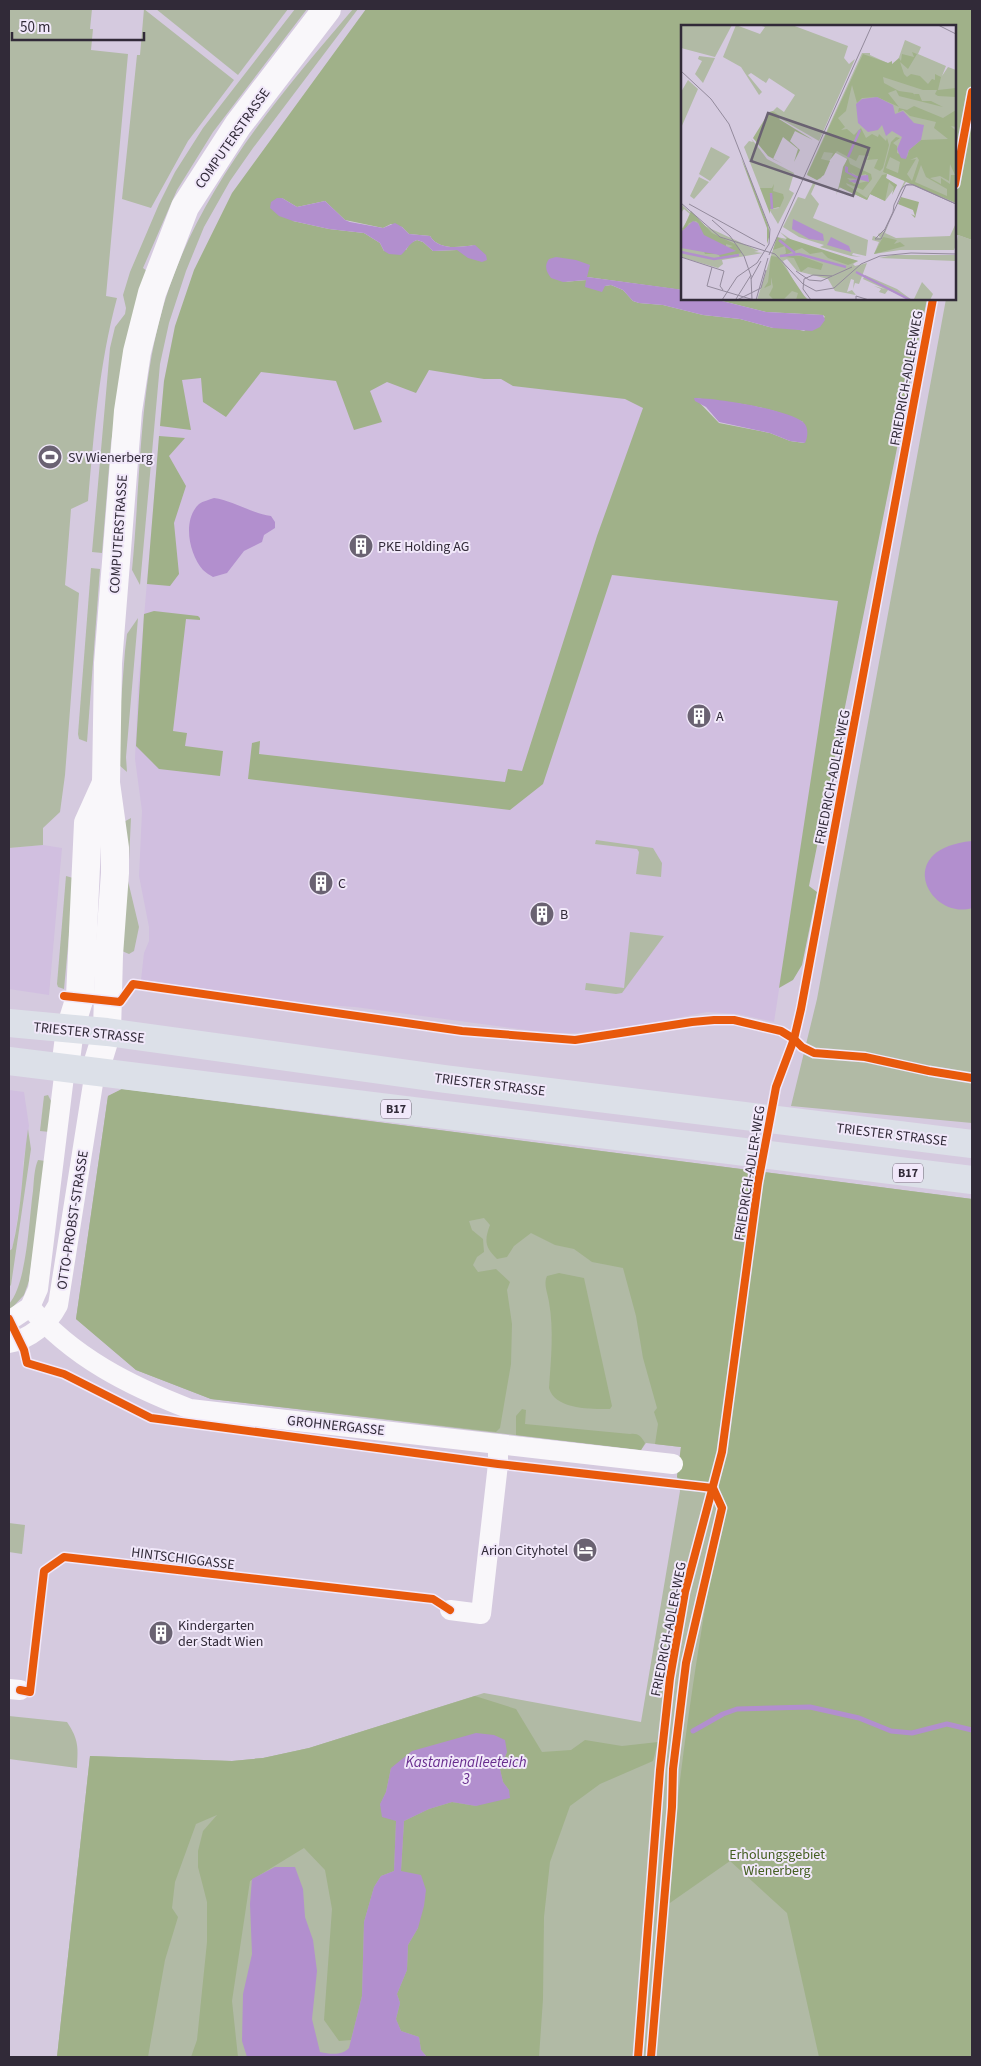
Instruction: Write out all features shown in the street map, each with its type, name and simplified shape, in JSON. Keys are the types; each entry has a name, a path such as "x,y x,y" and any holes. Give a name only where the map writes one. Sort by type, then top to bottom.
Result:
{"main road":[{"name":"TRIESTER STRASSE","path":"9,1023 107,1032 445,1079 972,1144"},
{"name":"B17","path":"9,1061 697,1146 843,1166 972,1180"}],"street":[{"name":"COMPUTERSTRASSE","path":"95,1071 107,1032 115,848 106,784 108,663 128,411 137,352 152,293 185,206 238,125 327,9"},
{"name":"COMPUTERSTRASSE","path":"65,1068 70,1029 80,997 88,823 106,784"},
{"name":"OTTO-PROBST-STRASSE","path":"30,1307 38,1289 65,1068"},
{"name":"OTTO-PROBST-STRASSE","path":"9,1343 28,1337 44,1324 54,1314 61,1294 95,1071"},
{"path":"9,1321 30,1307"},
{"name":"GROHNERGASSE","path":"30,1307 44,1324 86,1357 118,1378 190,1409 673,1464"},
{"path":"450,1610 481,1614 498,1464 498,1444"}],"shaded area":[{"path":"175,326 684,376 612,575 839,601 774,1022 738,1014 707,1012 621,1029 549,1033 355,1007 269,1001 215,990 141,980 144,953 149,941 149,927 139,876 142,811 135,759 138,688 164,381"},
{"path":"43,845 62,848 49,995 9,989 9,848"},
{"path":"9,1090 24,1092 29,1126 23,1164 24,1181 12,1250 9,1251"}],"green space":[{"name":"SV Wienerberg","path":"9,9 92,9 90,29 93,29 91,50 128,54 106,296 117,298 101,373 88,501 71,509 65,585 79,593 65,775 60,812 43,828 43,845 9,848"},
{"path":"144,9 234,80 188,141 151,208 122,199 137,55 140,55"},
{"path":"156,9 288,9 238,75"},
{"path":"295,9 307,9 213,132 177,190 143,268 147,271 122,374 111,443 102,553 92,552 110,348 115,327 125,314 126,308 123,295 130,272 175,172 203,128"},
{"path":"353,9 358,9 230,181 204,227 186,271 169,323 160,364 140,585 132,570 147,382 159,322 173,277 191,234 213,194 238,155 293,80"},
{"path":"366,9 972,9 972,240 956,236 956,25 681,25 681,290 587,277 563,282 587,280 605,286 611,285 623,290 633,301 639,303 663,305 703,315 740,319 773,328 792,328 804,331 825,317 823,315 766,312 718,300 927,300 809,886 817,892 802,965 793,980 779,988 838,601 612,575 543,784 510,810 248,779 252,743 260,741 259,754 505,782 508,769 522,771 597,536 643,408 625,399 513,386 501,379 484,379 429,370 416,393 387,382 370,391 382,422 354,430 336,381 261,372 226,417 203,402 201,378 182,380 191,430 160,426 164,381 175,326 194,270 232,193","holes":["282,198 297,207 325,201 345,220 383,228 391,224 402,227 409,234 430,236 434,241 444,246 475,245 457,250 433,251 423,242 417,240 410,243 406,250 384,251 380,243 364,233 329,229 293,221","695,398 764,408 803,422 804,443 790,441 770,433 719,423"]},
{"path":"958,235 972,240 972,1123 791,1106 817,999 946,300 956,300 956,247"},
{"path":"159,436 185,438 169,456 186,486 174,523 179,574 170,586 147,584"},
{"path":"91,568 100,569 87,742 79,739 78,734"},
{"path":"154,611 198,616 200,618 200,620 186,619 173,731 187,733 185,746 223,751 220,776 159,769 136,746 144,614"},
{"path":"138,618 126,757 127,772 119,765 120,714 127,634"},
{"path":"131,818 128,881 139,927 134,951 129,954 122,951 120,824"},
{"path":"596,840 653,848 662,863 661,877 636,874 639,852 637,849 595,844"},
{"path":"66,876 73,878 74,881 64,989 58,987 57,984"},
{"path":"630,932 664,936 622,993 585,990 586,983 624,988"},
{"name":"Erholungsgebiet Wienerberg","path":"122,1089 972,1199 972,2057 57,2057 90,1756 232,1761 263,1758 309,1748 484,1693 641,1722 680,1491 677,1477 681,1447 646,1443 641,1450 211,1399 136,1370 76,1319 108,1096"},
{"path":"122,1089 972,1199 972,2057 819,2057 787,1913 730,1861 667,1905 677,1805 690,1706 722,1508 714,1491 707,1485 677,1477 681,1447 655,1444 658,1424 654,1412 657,1408 643,1358 636,1316 623,1268 592,1262 574,1249 555,1245 531,1233 514,1246 507,1257 497,1259 490,1251 486,1240 490,1225 484,1218 469,1221 472,1230 483,1239 484,1252 477,1257 473,1265 478,1272 496,1269 510,1282 507,1290 512,1324 511,1364 500,1428 496,1432 211,1399 136,1370 76,1319 108,1096"},
{"path":"48,1095 51,1101 50,1132 40,1131 44,1096"},
{"path":"28,1129 31,1149 11,1285 9,1287 9,1251 12,1249 18,1219"},
{"path":"38,1160 46,1161 29,1281 24,1295 10,1310 9,1304 20,1282 23,1267 34,1175"},
{"path":"559,1273 584,1278 612,1406 610,1409 575,1407 566,1404 559,1401 549,1388 552,1345 549,1302 545,1282 547,1276"},
{"path":"522,1409 526,1410 525,1424 635,1434 641,1437 645,1443 641,1450 516,1435 516,1416"},
{"path":"9,1523 25,1525 22,1554 9,1552"},
{"path":"475,1696 516,1709 542,1752 571,1750 585,1740 622,1746 658,1742 653,1761 600,1784 570,1806 550,1862 544,1917 543,1999 539,2057 427,2057 421,2050 419,2037 401,2031 396,2019 400,2003 397,1994 407,1970 408,1945 418,1928 401,1871 404,1821 429,1809 452,1802 476,1806 509,1790 503,1782 500,1769 507,1752 391,1768 386,1792 380,1805 396,1821 394,1871 381,1876 374,1887 364,1922 362,1996 351,2040 339,2041 324,2020 332,1909 325,1870 304,1848 250,1881 232,2001 238,2057 191,2057 197,2040 207,1942 207,1902 198,1867 198,1851 203,1831 217,1815 196,1824 175,1882 172,1908 178,1917 165,1960 148,2057 57,2057 90,1756 232,1761 263,1758 309,1748"},
{"path":"9,1716 67,1722 77,1744 77,1768 9,1759"}],"water":[{"path":"277,198 282,198 297,207 325,201 345,220 350,222 383,228 395,223 409,234 430,236 434,241 444,246 475,245 486,255 487,260 482,262 468,258 457,250 433,251 423,242 417,240 401,255 389,254 384,251 380,243 364,233 329,229 279,216 270,208 271,202"},
{"path":"556,257 576,260 590,265 587,277 681,290 681,300 718,300 766,312 823,315 825,320 820,327 812,331 773,328 740,319 703,315 663,305 639,303 633,301 623,290 611,285 605,286 602,292 585,287 586,280 563,282 551,278 546,266 549,259"},
{"path":"694,398 750,405 794,417 803,422 806,427 806,441 805,443 790,441 770,433 719,422 706,407 695,401"},
{"path":"214,498 271,516 275,522 275,528 264,535 262,542 244,551 227,573 213,577 203,570 194,555 189,537 189,528 190,519 199,504"},
{"path":"972,841 972,908 957,909 943,904 932,895 926,882 925,869 932,857 947,847"},
{"name":"Kastanienalleeteich 3","path":"476,1733 494,1735 505,1740 507,1752 500,1769 503,1782 509,1790 510,1798 476,1806 452,1802 429,1809 404,1821 401,1871 421,1875 426,1890 418,1928 408,1945 407,1970 397,1994 400,2003 396,2019 401,2031 419,2037 421,2050 427,2057 247,2057 242,2041 243,1994 252,1954 250,1904 252,1879 275,1867 295,1867 303,1889 305,1917 313,1940 317,1971 312,2019 320,2052 336,2054 346,2051 349,2048 362,1996 364,1922 374,1887 381,1876 394,1871 396,1821 382,1817 380,1804 386,1792 391,1768 412,1751"}],"waterway":[{"path":"693,1731 723,1714 737,1709 810,1707 859,1718 891,1731 912,1733 947,1724 972,1730"}],"cycle path":[{"path":"956,179 972,92"},
{"name":"FRIEDRICH-ADLER-WEG","path":"638,2057 660,1770 670,1678 685,1592 722,1452 758,1183 776,1087 794,1039 801,1009 933,300"},
{"path":"64,996 120,1002 133,984 462,1031 575,1040 692,1022 734,1020 781,1031 794,1039 802,1047 814,1053 865,1057 972,1078"},
{"path":"9,1319 24,1350 27,1363 64,1374 151,1418 498,1464 713,1488"},
{"path":"651,2057 672,1807 673,1769 686,1663 722,1508 713,1488"},
{"name":"HINTSCHIGGASSE","path":"20,1690 30,1692 44,1571 64,1557 433,1599 450,1610"}],"place":[{"name":"SV Wienerberg","path":"50,457"},
{"name":"PKE Holding AG","path":"361,546"},
{"name":"A","path":"699,716"},
{"name":"C","path":"321,883"},
{"name":"B","path":"542,914"},
{"name":"Arion Cityhotel","path":"585,1550"},
{"name":"Kindergarten der Stadt Wien","path":"161,1633"}]}
